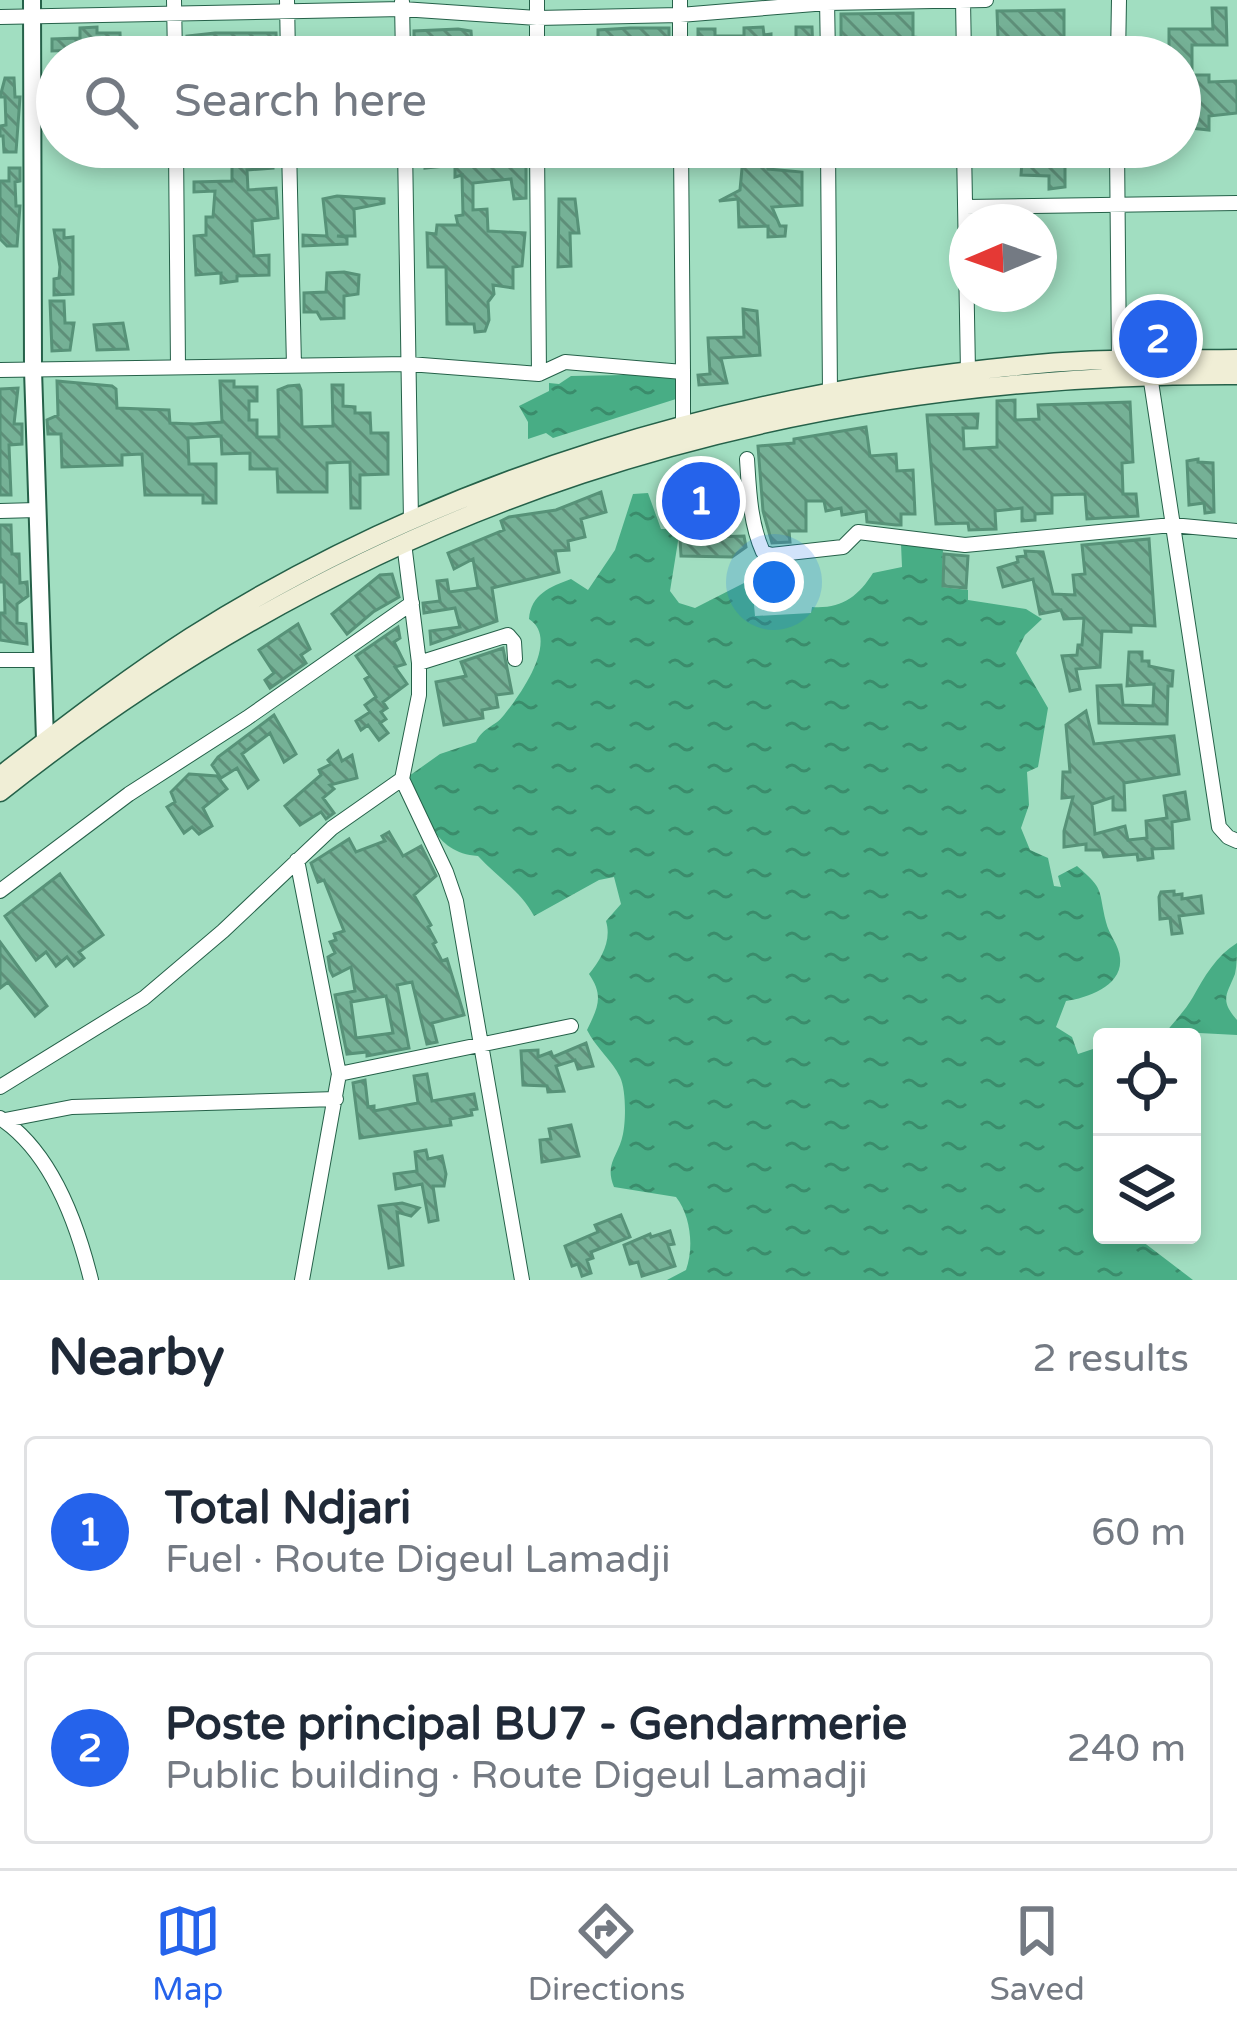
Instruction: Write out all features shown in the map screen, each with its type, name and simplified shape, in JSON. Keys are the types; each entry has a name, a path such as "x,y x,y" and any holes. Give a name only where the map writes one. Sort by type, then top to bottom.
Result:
{"main road":[{"path":"0,776 196,634 308,571 411,520 580,454 683,424 830,393 968,372 1119,360 1237,359"},
{"path":"0,792 199,651 404,543 519,494 697,437 842,406 1041,380 1237,375"}],"street":[{"path":"536,0 537,36"},
{"path":"963,0 964,36"},
{"path":"0,17 32,8 402,4 537,18 827,1 986,0"},
{"path":"1118,36 1119,0"},
{"path":"827,1 828,36"},
{"path":"402,4 403,36"},
{"path":"287,5 288,36"},
{"path":"174,6 175,36"},
{"path":"32,8 33,370 44,740"},
{"path":"176,168 178,368"},
{"path":"290,168 294,366"},
{"path":"405,168 411,520"},
{"path":"537,168 539,374"},
{"path":"681,168 683,424"},
{"path":"828,168 830,393"},
{"path":"964,168 965,204"},
{"path":"1117,168 1119,360"},
{"path":"1057,204 1237,203"},
{"path":"967,312 968,372"},
{"path":"0,370 409,364 539,374 566,362 682,372"},
{"path":"1150,375 1219,827 1237,841"},
{"path":"748,458 759,545 772,554 843,548 858,532 964,545 1172,525 1237,531"},
{"path":"0,511 37,510"},
{"path":"404,543 419,695 402,779 456,901 478,1047 525,1279"},
{"path":"0,891 129,794 412,603"},
{"path":"419,663 508,635 514,642 515,659"},
{"path":"0,660 40,660"},
{"path":"0,1087 144,998 332,828 402,779"},
{"path":"297,860 339,1074 302,1280"},
{"path":"339,1074 571,1026"},
{"path":"3,1119 72,1107 336,1099"},
{"path":"3,1119 43,1162 59,1190 80,1236 92,1280"}],"water":[{"path":"676,374 676,399 553,438 546,433 528,439 528,422 519,406 549,391 549,383 559,384 571,376"},
{"path":"648,493 661,529 680,529 670,591 679,603 695,608 744,583 753,593 755,616 811,613 812,607 848,600 873,573 902,567 901,544 910,542 922,548 943,548 942,587 968,590 968,600 1026,609 1042,619 1025,635 1016,653 1048,708 1038,767 1027,772 1029,805 1021,828 1030,850 1048,858 1054,886 1061,887 1058,876 1077,866 1096,886 1120,958 1110,983 1066,1001 1056,1027 1072,1037 1078,1054 1093,1049 1093,1244 1146,1244 1193,1280 667,1280 686,1270 690,1232 685,1213 676,1197 614,1187 613,1160 624,1128 623,1089 617,1071 587,1030 598,1002 589,974 604,949 606,921 621,904 614,877 599,880 534,916 478,856 441,839 409,776 440,754 476,742 504,715 528,681 539,653 538,628 529,619 533,603 571,579 588,590 615,550 633,494"},
{"path":"1237,943 1235,974 1226,998 1237,1020 1237,1035 1169,1028 1211,967"}],"building":[{"path":"1212,8 1226,8 1227,45 1201,45 1201,36 1169,36 1169,29 1213,29"},
{"path":"1064,10 1064,36 998,36 997,11"},
{"path":"913,13 913,36 841,36 841,14"},
{"path":"97,27 97,33 120,36 80,36 80,28"},
{"path":"763,27 764,35 771,36 744,36 744,28"},
{"path":"796,27 812,27 812,36 796,36"},
{"path":"669,28 669,36 598,36 598,30"},
{"path":"458,29 471,31 471,36 414,36 414,31"},
{"path":"698,29 715,29 715,36 698,36"},
{"path":"276,33 276,36 187,36"},
{"path":"1201,75 1209,75 1209,82 1237,81 1237,113 1209,116 1209,130 1201,129"},
{"path":"5,78 14,78 15,97 20,97 16,152 4,152 0,136 0,126 6,125 5,97 0,97"},
{"path":"9,168 20,168 20,181 15,182 16,206 20,206 17,246 7,246 0,239 0,181 9,181"},
{"path":"232,168 273,168 247,170 248,190 276,188 278,218 252,221 254,256 269,255 269,275 237,276 237,281 221,283 221,273 196,275 194,236 206,235 206,217 213,217 215,191 194,192 194,182 232,181"},
{"path":"455,168 526,168 526,198 514,199 511,179 473,183 473,210 487,209 488,231 525,233 522,266 513,267 513,288 493,285 485,331 475,332 474,324 447,324 446,267 428,267 427,233 436,234 437,225 458,225 456,216 463,215 462,175 455,177"},
{"path":"742,168 802,172 802,205 772,207 780,226 786,226 785,236 768,237 768,226 739,227 738,199 719,201 740,190"},
{"path":"1022,168 1065,168 1065,187 1049,189 1049,176 1021,175"},
{"path":"323,199 384,199 384,203 354,209 355,236 337,236 347,237 347,244 303,246 303,235 327,236"},
{"path":"559,199 575,199 579,233 570,233 571,266 558,267"},
{"path":"54,230 64,230 64,238 73,237 73,294 54,295 60,267"},
{"path":"327,273 359,275 358,294 344,296 344,318 321,319 317,312 304,312 304,293 326,292"},
{"path":"50,301 64,301 65,323 74,323 70,350 52,351"},
{"path":"743,309 757,311 760,355 721,358 727,383 699,385 698,375 710,374 708,338 744,337"},
{"path":"123,323 128,349 97,350 94,325"},
{"path":"57,381 112,386 117,408 169,410 170,423 194,424 222,422 220,381 234,381 234,387 257,387 257,401 249,401 249,420 257,420 257,437 279,437 278,390 288,386 299,385 301,390 302,427 333,426 332,385 343,385 343,406 355,407 355,413 370,413 371,433 388,433 388,474 360,475 360,508 351,508 350,462 327,463 327,492 278,492 277,469 250,469 250,453 222,454 221,436 188,438 189,464 216,464 216,503 203,503 203,495 145,495 142,454 122,455 122,465 62,467 61,434 48,434 47,420 58,415"},
{"path":"18,388 14,424 22,424 22,444 9,445 11,495 0,495 0,389"},
{"path":"1015,400 1015,420 1039,419 1038,405 1130,402 1133,462 1122,463 1123,494 1136,494 1138,516 1087,519 1085,494 1052,495 1052,513 1035,514 1035,520 1022,521 1022,508 995,511 996,529 969,530 968,523 936,524 927,415 978,414 977,428 963,428 964,449 997,447 997,401"},
{"path":"866,427 870,456 896,454 897,471 913,470 915,514 901,514 901,525 867,522 866,511 842,515 841,508 826,511 824,501 806,501 806,531 789,531 790,542 772,543 763,511 758,446"},
{"path":"1187,461 1213,463 1214,512 1205,513 1204,503 1189,505"},
{"path":"601,492 606,512 581,519 585,537 568,541 569,550 555,551 559,572 492,588 497,621 431,644 430,631 460,627 455,608 424,613 423,603 440,601 437,581 447,580 449,592 478,588 473,559 454,569 448,553 504,530 501,521 509,517 556,510"},
{"path":"0,525 11,525 20,583 27,582 28,596 17,604 17,623 26,624 27,644 0,640 0,613 5,613"},
{"path":"744,536 746,547 732,557 681,556 680,539"},
{"path":"1149,539 1155,626 1131,625 1131,632 1102,631 1100,667 1076,669 1080,689 1070,691 1062,656 1077,655 1084,618 1064,619 1061,610 1040,614 1033,579 1003,587 998,568 1018,562 1025,551 1043,552 1053,594 1075,595 1073,575 1085,574 1082,545"},
{"path":"944,554 968,556 966,588 943,586"},
{"path":"392,574 399,597 347,634 332,614 380,575"},
{"path":"298,624 310,649 301,655 306,663 270,688 265,680 274,673 259,650"},
{"path":"398,627 400,638 394,642 405,664 395,667 407,684 383,702 387,708 381,712 386,719 380,723 388,733 379,740 368,725 361,730 356,721 370,712 365,705 376,697 365,679 370,676 356,656"},
{"path":"503,648 512,693 496,695 498,707 482,710 483,718 444,725 436,682 466,676 461,662"},
{"path":"1129,652 1142,652 1142,661 1149,661 1149,666 1173,671 1167,724 1099,723 1097,686 1121,685 1123,705 1153,706 1154,684 1127,686"},
{"path":"1086,711 1094,744 1174,736 1179,774 1124,783 1125,810 1113,810 1113,797 1092,804 1095,834 1125,826 1128,840 1147,838 1146,821 1167,818 1164,796 1185,792 1189,819 1172,822 1173,848 1152,849 1153,858 1138,860 1137,854 1104,857 1102,850 1086,850 1086,844 1064,847 1073,797 1062,798 1063,772 1070,772 1066,725"},
{"path":"274,715 296,754 284,762 270,733 242,754 258,780 248,788 237,768 221,778 212,765 218,757"},
{"path":"338,751 342,761 352,755 357,778 330,785 334,789 323,798 334,813 326,819 321,812 300,825 285,806 321,775 319,770 331,764 328,760"},
{"path":"189,774 217,776 227,789 203,808 212,826 199,834 192,827 184,833 167,807 175,802 171,792"},
{"path":"389,832 403,856 421,846 436,876 414,895 431,925 433,944 442,961 447,959 464,1015 432,1023 437,1042 427,1044 412,982 397,985 409,1048 367,1056 367,1052 347,1054 335,995 355,991 351,967 333,976 330,970 328,957 335,953 330,942 336,940 334,934 344,931 324,880 318,882 311,863 349,839 356,852 385,841 382,836","holes":["386,996 393,1033 356,1038 351,1002"]},
{"path":"60,874 103,935 79,952 84,958 74,966 67,957 56,966 46,952 36,960 5,916"},
{"path":"1174,891 1182,899 1201,896 1203,913 1179,916 1182,933 1172,934 1170,918 1160,919 1159,897 1161,892"},
{"path":"0,942 47,1006 35,1016 8,982 0,988"},
{"path":"586,1043 593,1066 578,1069 575,1060 556,1066 564,1091 523,1085 521,1051 538,1050 538,1057 551,1052 553,1057"},
{"path":"427,1074 432,1101 474,1094 477,1109 471,1110 472,1115 450,1119 451,1125 360,1138 353,1083 365,1080 368,1107 374,1106 374,1111 418,1103 414,1076"},
{"path":"571,1125 579,1156 542,1162 540,1140 551,1139 549,1129"},
{"path":"426,1150 428,1159 442,1156 446,1174 444,1186 433,1186 438,1220 429,1222 422,1184 396,1189 394,1174 417,1171 415,1152"},
{"path":"402,1203 419,1208 411,1216 397,1212 403,1265 389,1268 379,1206"},
{"path":"621,1215 630,1237 591,1252 593,1258 587,1260 591,1273 582,1276 578,1264 572,1266 565,1246 598,1232 595,1225"},
{"path":"670,1231 674,1244 668,1245 675,1266 642,1276 638,1262 630,1264 624,1245"}],"place":[{"name":"Poste principal BU7 - Gendarmerie","path":"1158,339"},
{"name":"Total Ndjari","path":"701,501"}]}
